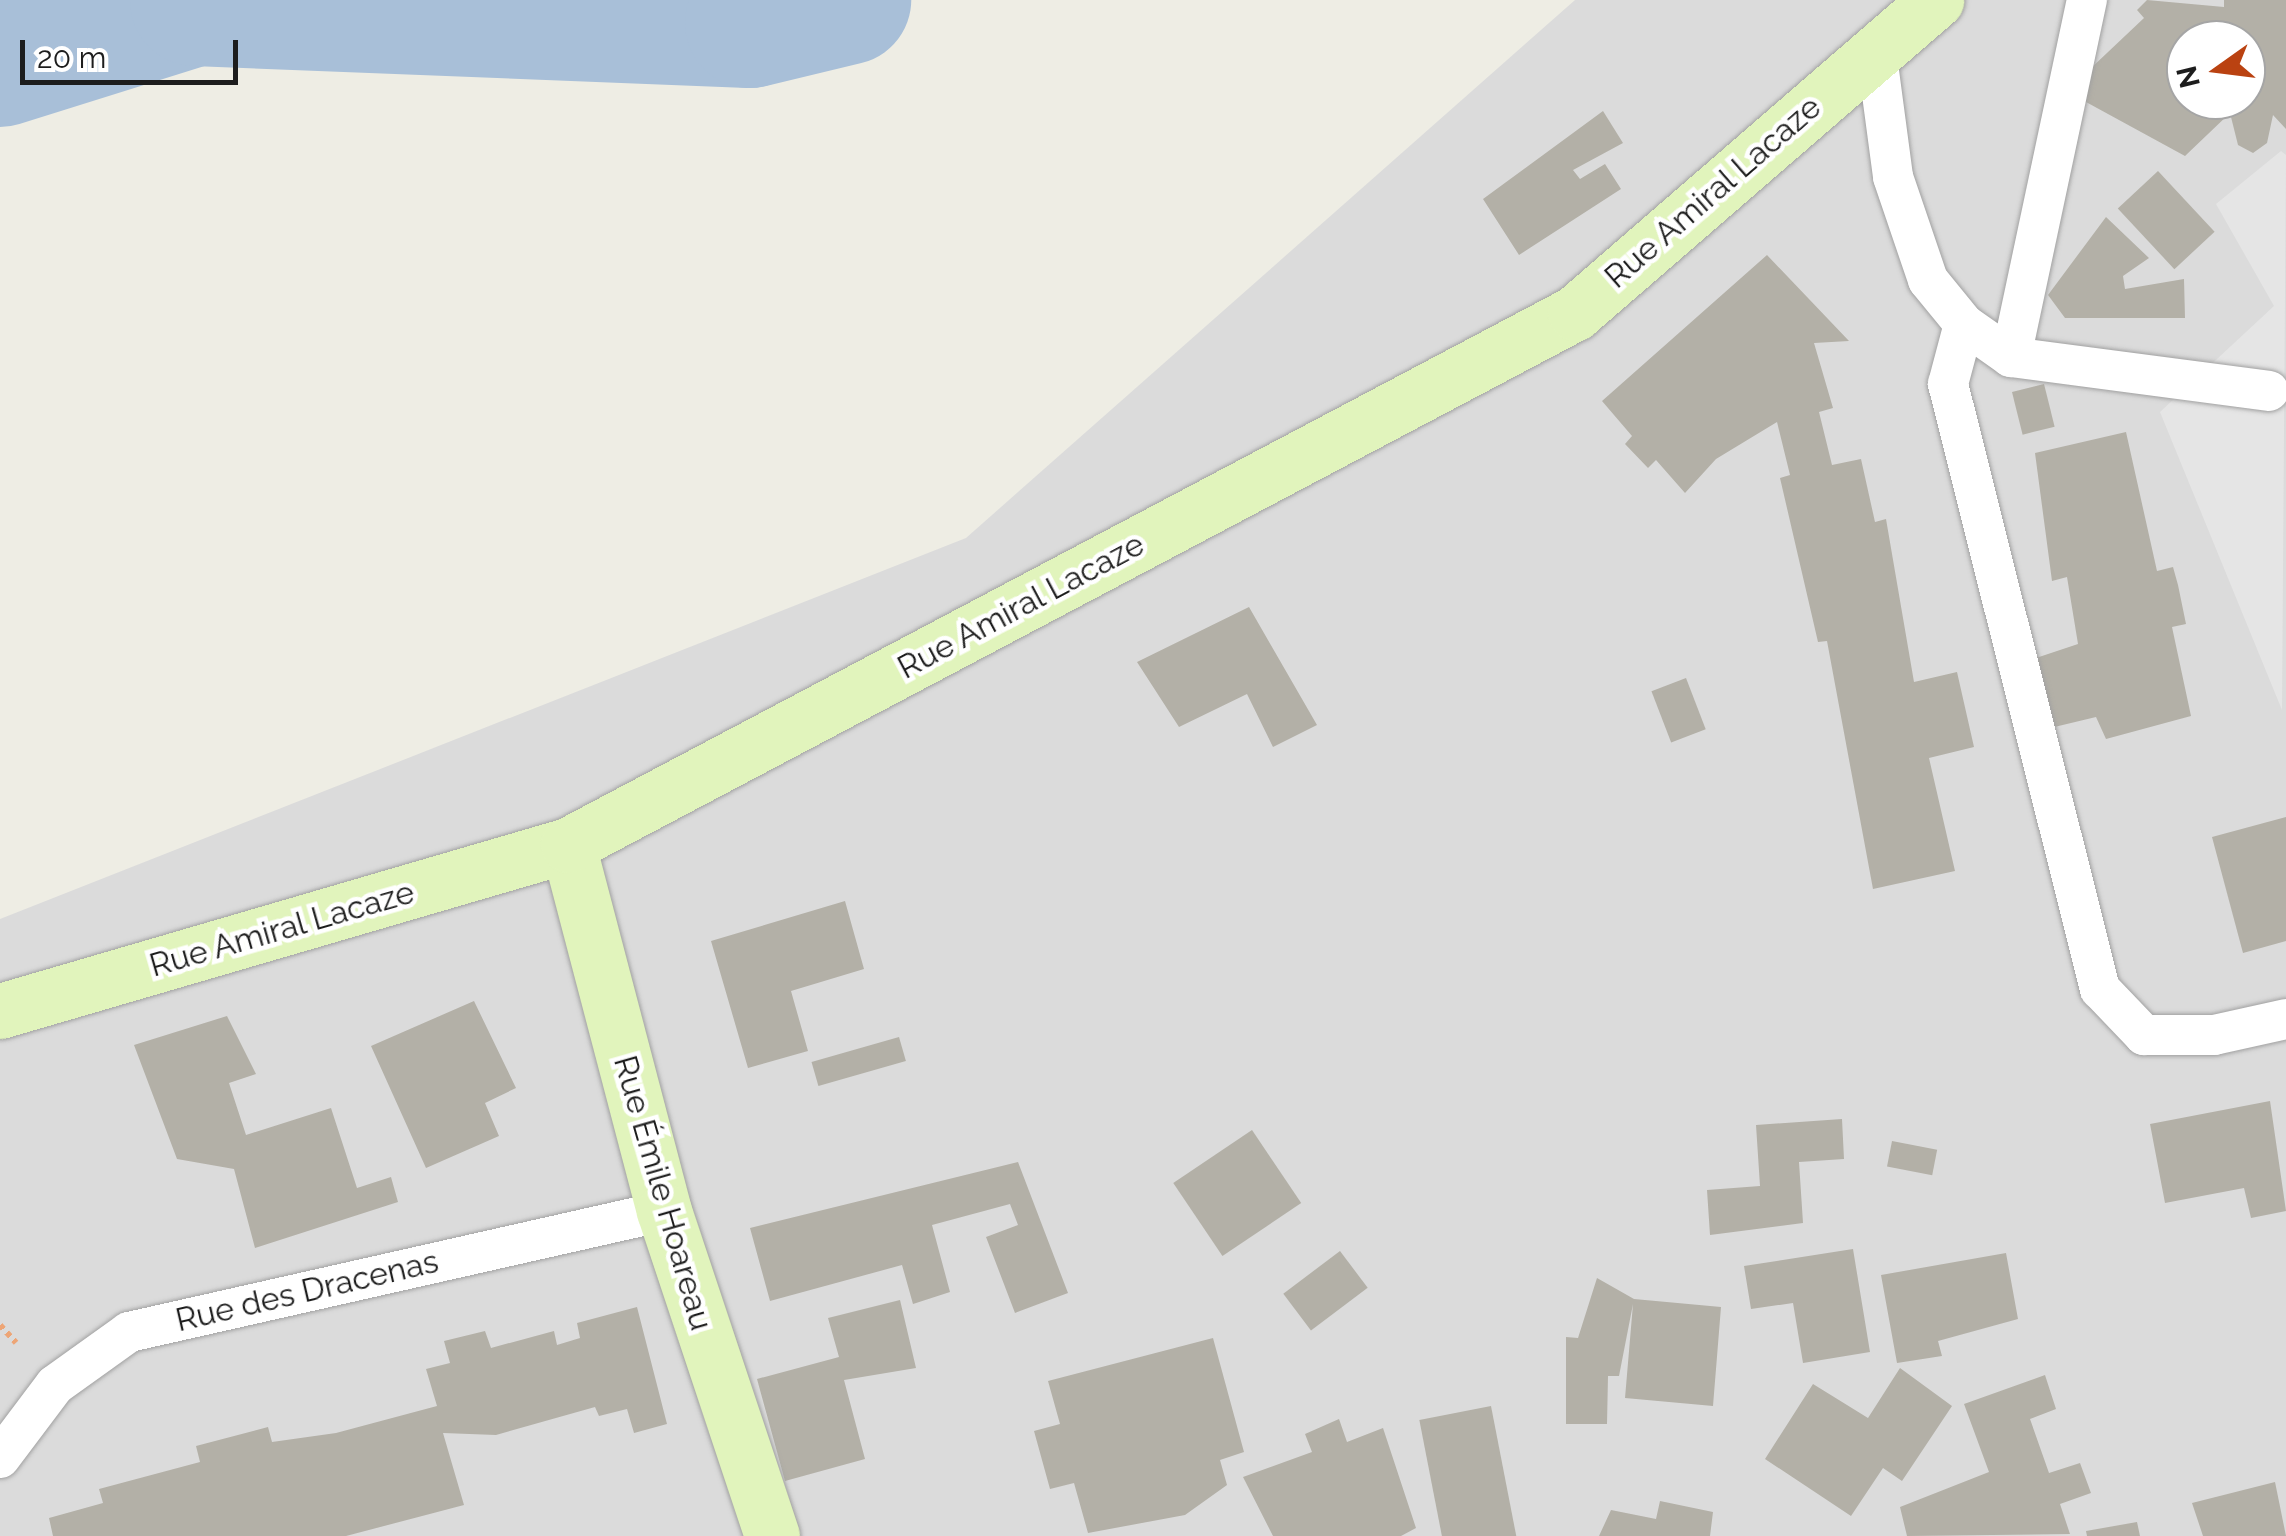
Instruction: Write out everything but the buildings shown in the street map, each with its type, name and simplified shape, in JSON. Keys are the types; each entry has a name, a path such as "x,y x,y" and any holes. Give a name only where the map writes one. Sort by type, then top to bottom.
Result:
{"street":[{"name":"Rue Amiral Lacaze","path":"0,1011 568,846 1575,313 1876,48 1936,0"},
{"name":"Rue Émile Hoareau","path":"568,846 664,1210 772,1536"}],"lane":[{"path":"2011,357 2087,0"},
{"path":"1876,48 1893,178 1928,280 1964,324 2011,357 2269,391"},
{"path":"1964,324 1948,384 2100,989 2144,1035 2214,1036 2286,1020"},
{"name":"Rue des Dracenas","path":"0,1458 54,1384 129,1332 664,1210"}],"shaded area":[{"path":"1575,0 2286,0 2286,1536 0,1536 0,919 966,538"},
{"path":"2281,151 2286,155 2282,710 2160,412 2274,306 2216,204"}],"waterway":[{"path":"0,62 195,1 750,23 846,0"}]}
